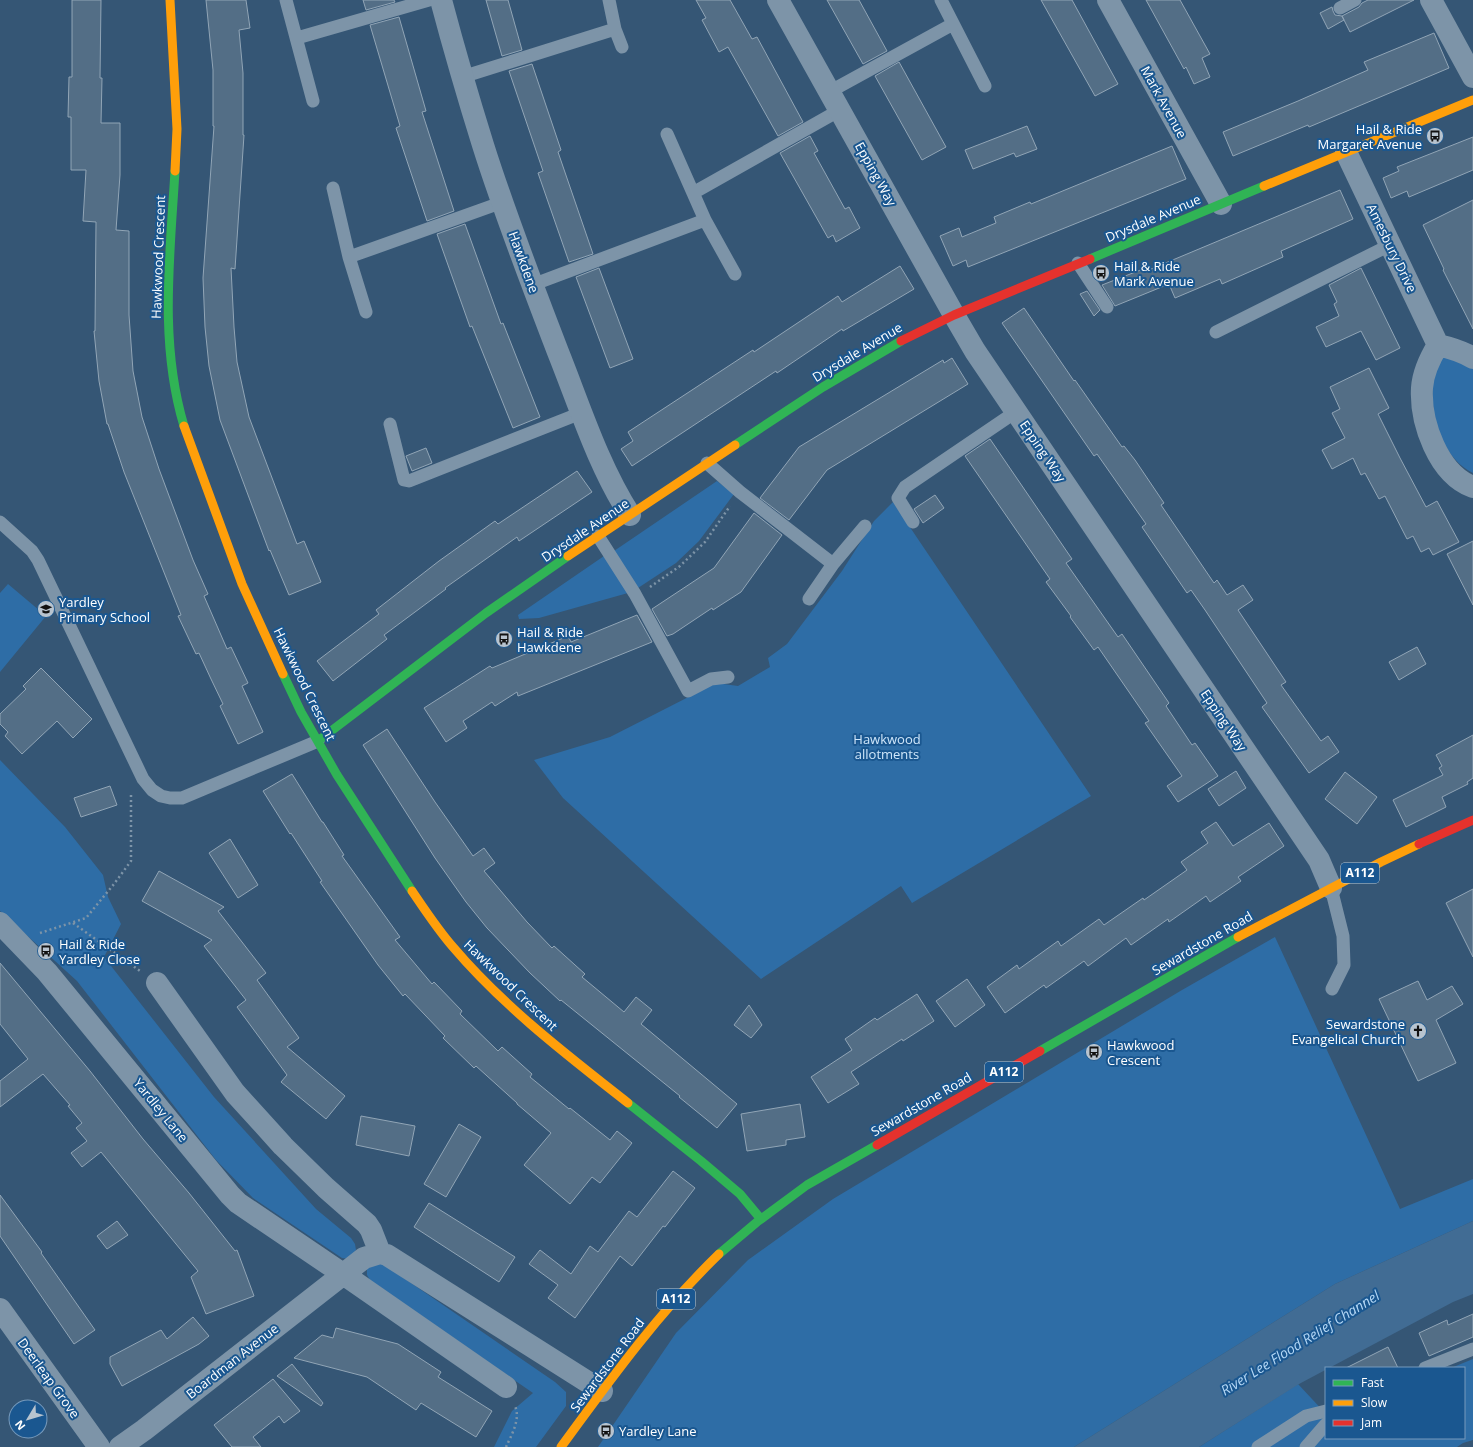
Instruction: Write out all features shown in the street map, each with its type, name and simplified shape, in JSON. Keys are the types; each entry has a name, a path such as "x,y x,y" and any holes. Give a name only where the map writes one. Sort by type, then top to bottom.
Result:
{"street":[{"name":"Hawkwood Crescent","path":"170,0 178,129 167,306 171,368 183,424 242,584 300,712 337,775 408,886 454,947 496,992 553,1044 735,1189 760,1218"},
{"name":"Hawkdene","path":"441,0 483,146 532,285 581,413 610,481 630,515"},
{"name":"Epping Way","path":"778,0 975,350 1319,860 1331,888"},
{"name":"Mark Avenue","path":"1108,0 1221,204"},
{"path":"1431,0 1473,77"},
{"name":"Drysdale Avenue","path":"318,741 486,614 598,536 823,387 908,337 954,315 1473,100"},
{"name":"Amesbury Drive","path":"1346,152 1438,345"},
{"path":"1473,358 1465,353 1438,345 1431,356 1425,371 1422,387 1422,405 1433,444 1455,476 1473,487"},
{"name":"Sewardstone Road","path":"562,1447 644,1336 679,1296 711,1262 760,1218 807,1185 1243,934 1381,862 1473,820"},
{"name":"Yardley Lane","path":"0,923 46,972 238,1203 506,1387"},
{"path":"157,983 235,1093 283,1146 326,1188 367,1224 380,1253"},
{"path":"343,1274 364,1258 380,1253 386,1255 602,1391"},
{"name":"Boardman Avenue","path":"120,1447 144,1430 343,1274"},
{"name":"Deerleap Grove","path":"0,1309 99,1447"}],"lane":[{"path":"286,0 313,101"},
{"path":"297,38 429,0"},
{"path":"609,0 615,29 622,47"},
{"path":"941,0 986,86"},
{"path":"1340,8 1355,0"},
{"path":"693,193 953,24"},
{"path":"462,77 615,29"},
{"path":"667,134 705,220 735,274"},
{"path":"333,188 349,257 366,312"},
{"path":"349,257 503,202"},
{"path":"532,285 705,220"},
{"path":"1216,332 1390,245"},
{"path":"1078,263 1108,307"},
{"path":"913,522 898,498 905,487 1016,411"},
{"path":"390,424 404,480 409,481 581,413"},
{"path":"706,464 833,564"},
{"path":"0,522 32,551 38,560 143,779 152,790 161,796 182,798 318,741"},
{"path":"809,599 833,564 865,526"},
{"path":"598,536 635,594 688,691 711,679 728,676"},
{"path":"1331,888 1343,936 1344,965 1332,989"},
{"path":"1428,1367 1473,1349"},
{"path":"1258,1447 1306,1416 1325,1410"},
{"path":"1306,1447 1325,1425"}],"path":[{"path":"635,594 646,589 680,566 705,542 740,492"},
{"path":"18,941 86,918 131,861 132,782 128,769 136,764"},
{"path":"73,922 157,983"},
{"path":"506,1447 513,1432 517,1418 517,1410"}],"green space":[{"path":"1445,355 1473,367 1473,473 1462,466 1453,457 1440,434 1436,421 1432,394 1434,370"},
{"path":"717,481 734,494 699,541 676,563 638,588 614,551"},
{"name":"Hawkwood allotments","path":"893,502 1091,796 912,903 901,886 761,979 563,798 534,760 610,737 716,683 738,686 770,667 768,658 787,644 842,571 874,521"},
{"path":"604,556 628,593 539,618 519,619 518,615"},
{"path":"8,584 46,616 0,672 0,593"},
{"path":"0,760 65,827 103,875 108,897 121,924 104,957 214,1097 316,1209 351,1238 355,1244 356,1250 349,1259 342,1258 253,1198 216,1160 77,981 0,911"},
{"path":"1275,937 1400,1209 1473,1179 1473,1221 1335,1284 1074,1447 598,1447 676,1333 748,1260 833,1199 1182,990"},
{"path":"382,1263 555,1382 566,1392 566,1406 536,1447 494,1447 512,1411 533,1393 370,1280 367,1275 367,1269 372,1264"},
{"path":"1473,1359 1473,1440 1463,1443 1457,1447 1199,1447 1298,1384 1325,1413 1325,1439 1465,1439 1465,1367 1453,1367"}],"water":[{"name":"River Lee Flood Relief Channel","path":"1473,1221 1473,1294 1453,1302 1331,1367 1325,1367 1325,1370 1299,1384 1199,1447 1074,1447 1335,1284"}],"building":[{"path":"72,0 101,0 101,123 120,123 120,175 116,230 129,231 129,315 133,371 142,417 159,469 193,560 208,594 204,596 227,649 231,647 248,683 242,686 263,732 238,744 220,706 223,704 199,653 196,654 178,616 181,615 124,472 107,424 99,381 94,331 96,222 83,221 86,170 71,170 71,117 68,117 69,77 72,77"},
{"path":"206,0 246,0 250,28 239,30 243,73 244,135 235,269 231,268 234,327 237,362 249,417 297,544 304,541 321,582 289,595 270,550 269,551 220,420 209,366 205,327 203,278 214,126 213,70"},
{"path":"363,0 394,0 395,2 366,10"},
{"path":"486,0 508,0 522,50 502,56"},
{"path":"696,0 730,0 752,39 757,37 803,122 778,136 728,47 719,52 702,20 706,18"},
{"path":"827,0 859,0 887,51 863,64"},
{"path":"1041,0 1072,0 1118,84 1095,96"},
{"path":"1146,0 1180,0 1210,54 1202,58 1210,77 1194,84 1186,67 1184,69"},
{"path":"1368,0 1414,0 1350,32 1342,16 1359,7 1362,3"},
{"path":"1332,7 1335,15 1342,16 1344,20 1328,29 1320,13"},
{"path":"399,17 426,111 422,112 454,211 427,221 396,128 400,126 370,25"},
{"path":"1434,33 1449,68 1309,127 1308,125 1233,156 1223,132 1368,70 1364,62"},
{"path":"899,62 946,147 922,160 875,76"},
{"path":"532,64 561,150 558,152 593,254 569,262 538,173 543,171 509,71"},
{"path":"1027,126 1037,149 1016,157 1014,153 973,169 965,150"},
{"path":"810,136 818,151 814,153 845,209 849,207 860,228 836,242 833,235 828,238 780,153"},
{"path":"1473,137 1473,170 1409,197 1407,191 1391,198 1383,178 1399,171 1397,167"},
{"path":"1172,146 1186,179 968,267 966,260 953,266 940,236 959,228 962,237 996,223 994,217 1030,202 1031,204"},
{"path":"1340,190 1353,219 1281,251 1283,257 1222,284 1220,279 1175,298 1169,284 1115,306 1102,285 1143,269 1144,272"},
{"path":"1473,200 1473,329 1443,270 1444,269 1423,225"},
{"path":"465,224 501,324 503,323 540,417 513,428 472,326 470,327 437,234"},
{"path":"900,266 914,289 843,331 842,329 777,373 776,371 632,466 621,449 633,441 628,432 753,350 754,352 838,296 842,302"},
{"path":"599,268 633,359 610,368 576,277"},
{"path":"1361,268 1400,348 1376,360 1361,331 1326,347 1316,327 1339,316 1334,304 1337,302 1329,285"},
{"path":"1087,291 1100,310 1094,316 1080,294"},
{"path":"1024,308 1122,447 1124,446 1135,460 1164,503 1161,505 1214,583 1217,580 1227,595 1243,585 1253,600 1238,610 1286,682 1281,685 1321,741 1328,736 1339,752 1309,773 1262,707 1267,703 1205,610 1191,590 1187,593 1142,527 1146,524 1097,454 1094,456 1002,323"},
{"path":"952,358 968,384 827,470 789,520 760,498 799,447 943,360 944,363"},
{"path":"1369,368 1389,408 1378,414 1400,458 1426,507 1437,501 1459,542 1433,555 1429,548 1421,552 1413,536 1407,539 1385,496 1379,499 1365,473 1361,475 1353,458 1332,469 1322,450 1345,438 1332,413 1340,409 1330,387"},
{"path":"990,439 1072,559 1066,563 1118,637 1122,634 1169,703 1166,706 1192,745 1195,743 1218,776 1178,802 1167,786 1182,776 1145,723 1149,721 1098,647 1094,650 1070,617 1071,616 1046,582 1050,579 965,456"},
{"path":"426,448 432,463 412,471 406,456"},
{"path":"577,471 592,492 519,541 517,537 445,588 446,589 384,635 387,639 333,681 317,661 379,614 376,610 439,561 495,521 498,524"},
{"path":"935,495 944,508 923,523 914,509"},
{"path":"754,513 782,535 741,592 713,610 712,608 673,634 667,636 652,609 714,568"},
{"path":"1473,541 1473,605 1447,554"},
{"path":"637,615 652,642 518,696 517,692 495,706 492,702 463,721 467,728 446,742 424,708 490,666 492,668 568,636 571,642"},
{"path":"1417,647 1426,664 1399,680 1389,662"},
{"path":"41,668 92,719 73,738 57,721 22,754 5,736 8,732 0,724 0,714 26,689 23,686"},
{"path":"387,729 473,856 484,848 495,863 484,871 527,922 552,948 554,946 585,974 582,977 624,1012 636,997 652,1010 641,1024 737,1104 717,1128 679,1097 680,1096 561,1000 560,1001 530,973 487,928 466,902 435,858 363,745"},
{"path":"1473,735 1473,778 1467,782 1468,784 1442,797 1446,807 1406,827 1393,800 1443,775 1439,768 1442,766 1436,755"},
{"path":"1236,771 1246,788 1219,806 1208,789"},
{"path":"1345,772 1377,797 1357,824 1325,799"},
{"path":"292,774 344,855 342,856 400,937 395,940 432,984 434,982 462,1011 460,1014 498,1051 502,1047 532,1074 530,1077 569,1109 570,1108 610,1140 617,1131 632,1143 600,1183 592,1177 570,1204 524,1165 551,1133 476,1066 474,1068 443,1038 445,1036 405,994 403,996 378,965 320,882 322,881 263,791"},
{"path":"110,786 117,805 81,817 74,798"},
{"path":"1216,822 1233,846 1269,823 1284,846 1238,877 1241,881 1210,902 1206,896 1169,922 1168,919 1131,945 1126,938 1088,966 1084,961 1046,988 1044,985 1005,1013 987,987 1017,965 1019,969 1058,941 1061,946 1099,919 1104,925 1143,898 1144,900 1187,870 1181,862 1208,843 1201,832"},
{"path":"230,839 258,885 238,898 209,853"},
{"path":"159,871 224,907 218,911 266,973 257,980 299,1038 287,1047 345,1096 326,1119 281,1082 287,1075 237,1007 246,1000 204,946 212,940 142,901"},
{"path":"1473,889 1473,957 1446,903"},
{"path":"0,963 90,1071 143,1139 189,1193 235,1251 237,1250 254,1296 206,1314 191,1277 198,1271 101,1152 82,1167 71,1153 87,1141 76,1128 82,1123 68,1106 70,1105 43,1074 0,1107 0,1081 28,1059 0,1024"},
{"path":"967,979 985,1005 955,1027 936,1001"},
{"name":"Sewardstone Evangelical Church","path":"1418,981 1427,1000 1452,986 1463,1004 1436,1020 1456,1063 1418,1081 1379,999"},
{"path":"917,994 934,1021 903,1041 902,1039 851,1072 859,1084 828,1103 811,1077 852,1050 845,1039 875,1018 877,1020"},
{"path":"749,1005 762,1025 751,1038 734,1025"},
{"path":"800,1104 805,1137 786,1140 786,1145 747,1151 741,1114"},
{"path":"361,1116 415,1126 409,1156 356,1145"},
{"path":"459,1124 481,1137 446,1197 424,1184"},
{"path":"673,1171 695,1188 632,1266 620,1256 575,1318 548,1298 558,1285 529,1264 540,1250 571,1274 590,1246 598,1252 629,1211 637,1217"},
{"path":"0,1195 42,1252 41,1253 95,1330 74,1344 0,1236"},
{"path":"429,1203 515,1257 499,1282 414,1227"},
{"path":"117,1221 128,1235 107,1249 97,1236"},
{"path":"1473,1314 1473,1337 1429,1356 1419,1333 1447,1320 1448,1325"},
{"path":"193,1317 209,1336 199,1344 122,1386 110,1364 110,1357 161,1330 167,1339"},
{"path":"336,1328 398,1344 441,1372 438,1377 492,1411 476,1437 421,1403 416,1410 367,1377 294,1358 322,1335 333,1338"},
{"path":"1388,1347 1398,1367 1348,1367"},
{"path":"292,1364 323,1403 321,1406 277,1376"},
{"path":"273,1379 300,1411 284,1423 279,1416 253,1437 261,1447 232,1447 214,1425"}],"traffic: fast":[{"path":"175,171 169,267 169,331 171,363 176,395 184,426"},
{"path":"1090,259 1264,186"},
{"path":"735,445 823,387 901,341"},
{"path":"318,741 486,613 568,556"},
{"path":"283,674 301,712 337,775 412,891"},
{"path":"1040,1051 1238,937"},
{"path":"628,1103 740,1194 760,1218"},
{"path":"719,1254 757,1222 807,1185 877,1145"}],"traffic: slow":[{"path":"170,0 177,129 175,171"},
{"path":"1264,186 1473,100"},
{"path":"184,426 242,584 283,674"},
{"path":"568,556 735,445"},
{"path":"1238,937 1381,862 1419,844"},
{"path":"412,891 447,940 493,990 537,1030 628,1103"},
{"path":"561,1447 636,1347 676,1299 719,1254"}],"traffic: jam":[{"path":"901,341 954,315 1090,259"},
{"path":"1419,844 1473,820"},
{"path":"877,1145 1040,1051"}],"place":[{"name":"Hail & Ride Margaret Avenue","path":"1435,136"},
{"name":"Hail & Ride Mark Avenue","path":"1101,273"},
{"name":"Yardley Primary School","path":"46,609"},
{"name":"Hail & Ride Hawkdene","path":"504,639"},
{"name":"Hail & Ride Yardley Close","path":"46,951"},
{"name":"Sewardstone Evangelical Church","path":"1418,1031"},
{"name":"Hawkwood Crescent","path":"1094,1052"},
{"name":"Yardley Lane","path":"606,1431"}]}
